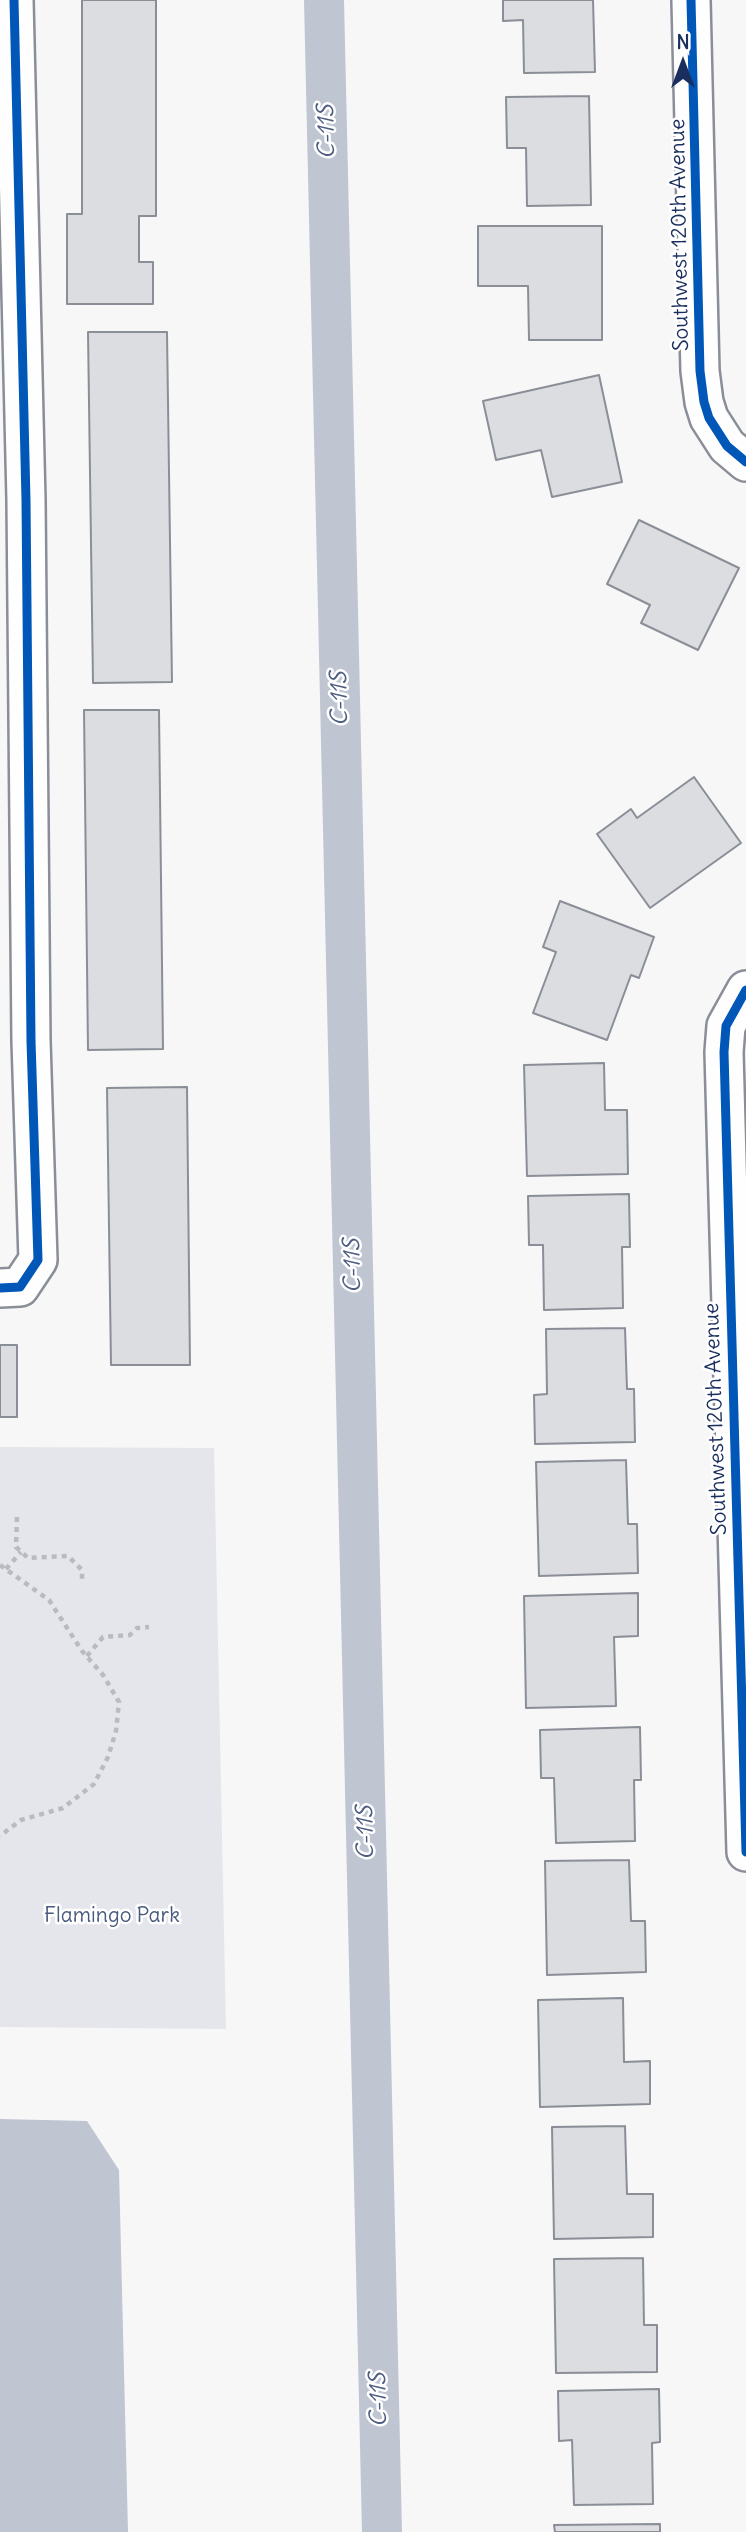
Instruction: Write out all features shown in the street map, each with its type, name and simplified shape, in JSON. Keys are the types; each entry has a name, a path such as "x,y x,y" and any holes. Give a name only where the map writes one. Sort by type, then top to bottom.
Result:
{"street":[{"path":"10,1288 38,1260 16,1041 10,168 14,0"},
{"name":"Southwest 120th Avenue","path":"691,0 700,371 709,418 727,446 743,460"},
{"name":"Southwest 120th Avenue","path":"746,990 726,1026 724,1052 746,1852"}],"path":[{"path":"17,1517 16,1547 28,1558 68,1556 82,1570 82,1583"},
{"path":"6,1569 22,1552"},
{"path":"0,1565 49,1600 103,1675 118,1703 116,1731 108,1756 94,1784 63,1808 21,1820 0,1836"},
{"path":"87,1656 103,1637 130,1635 136,1628 149,1627"}],"green space":[{"name":"Flamingo Park","path":"0,1447 214,1448 226,2029 0,2027"}],"shaded area":[{"path":"0,2119 87,2121 119,2170 128,2532 0,2532"}],"building":[{"path":"82,0 156,0 156,216 139,216 139,262 153,262 153,304 67,304 67,214 82,214"},
{"path":"503,0 593,0 595,72 524,73 523,20 503,21"},
{"path":"589,96 591,205 527,206 526,148 507,148 506,97"},
{"path":"478,226 602,226 602,340 529,340 528,286 478,286"},
{"path":"88,332 167,332 172,682 93,683"},
{"path":"599,375 622,482 552,497 541,450 496,460 483,401"},
{"path":"639,520 739,568 698,650 641,623 650,605 607,584"},
{"path":"84,710 159,710 163,1049 88,1050"},
{"path":"694,777 741,843 650,908 597,834 631,809 637,818"},
{"path":"560,901 654,937 639,978 631,975 607,1040 533,1013 556,952 543,947"},
{"path":"604,1063 605,1110 627,1110 628,1174 527,1176 524,1065"},
{"path":"187,1087 190,1365 111,1365 107,1088"},
{"path":"629,1194 630,1247 622,1247 623,1308 544,1310 543,1245 529,1245 528,1196"},
{"path":"625,1328 627,1389 634,1389 635,1442 535,1444 534,1395 547,1394 546,1329"},
{"path":"0,1345 17,1345 17,1417 0,1417"},
{"path":"626,1460 628,1524 637,1524 638,1573 539,1576 536,1462"},
{"path":"638,1593 638,1636 614,1637 616,1706 526,1708 524,1596"},
{"path":"640,1727 641,1780 634,1780 635,1841 556,1843 554,1778 541,1778 540,1730"},
{"path":"629,1860 631,1921 645,1921 646,1972 547,1975 545,1861"},
{"path":"623,1998 624,2062 650,2061 650,2104 540,2107 538,2000"},
{"path":"625,2126 627,2194 653,2194 653,2237 554,2239 552,2127"},
{"path":"643,2258 644,2325 657,2325 657,2372 556,2373 554,2259"},
{"path":"659,2389 660,2442 652,2443 653,2504 574,2505 572,2440 559,2441 558,2391"},
{"path":"660,2524 660,2532 555,2532 554,2525"}],"waterway":[{"name":"C-11S","path":"324,0 382,2532"}],"cycle path":[{"path":"0,1288 20,1287 38,1260 31,1041 26,500 14,0"},
{"path":"691,0 700,371 709,418 727,446 746,462"},
{"path":"746,990 726,1026 724,1052 746,1852"}]}
